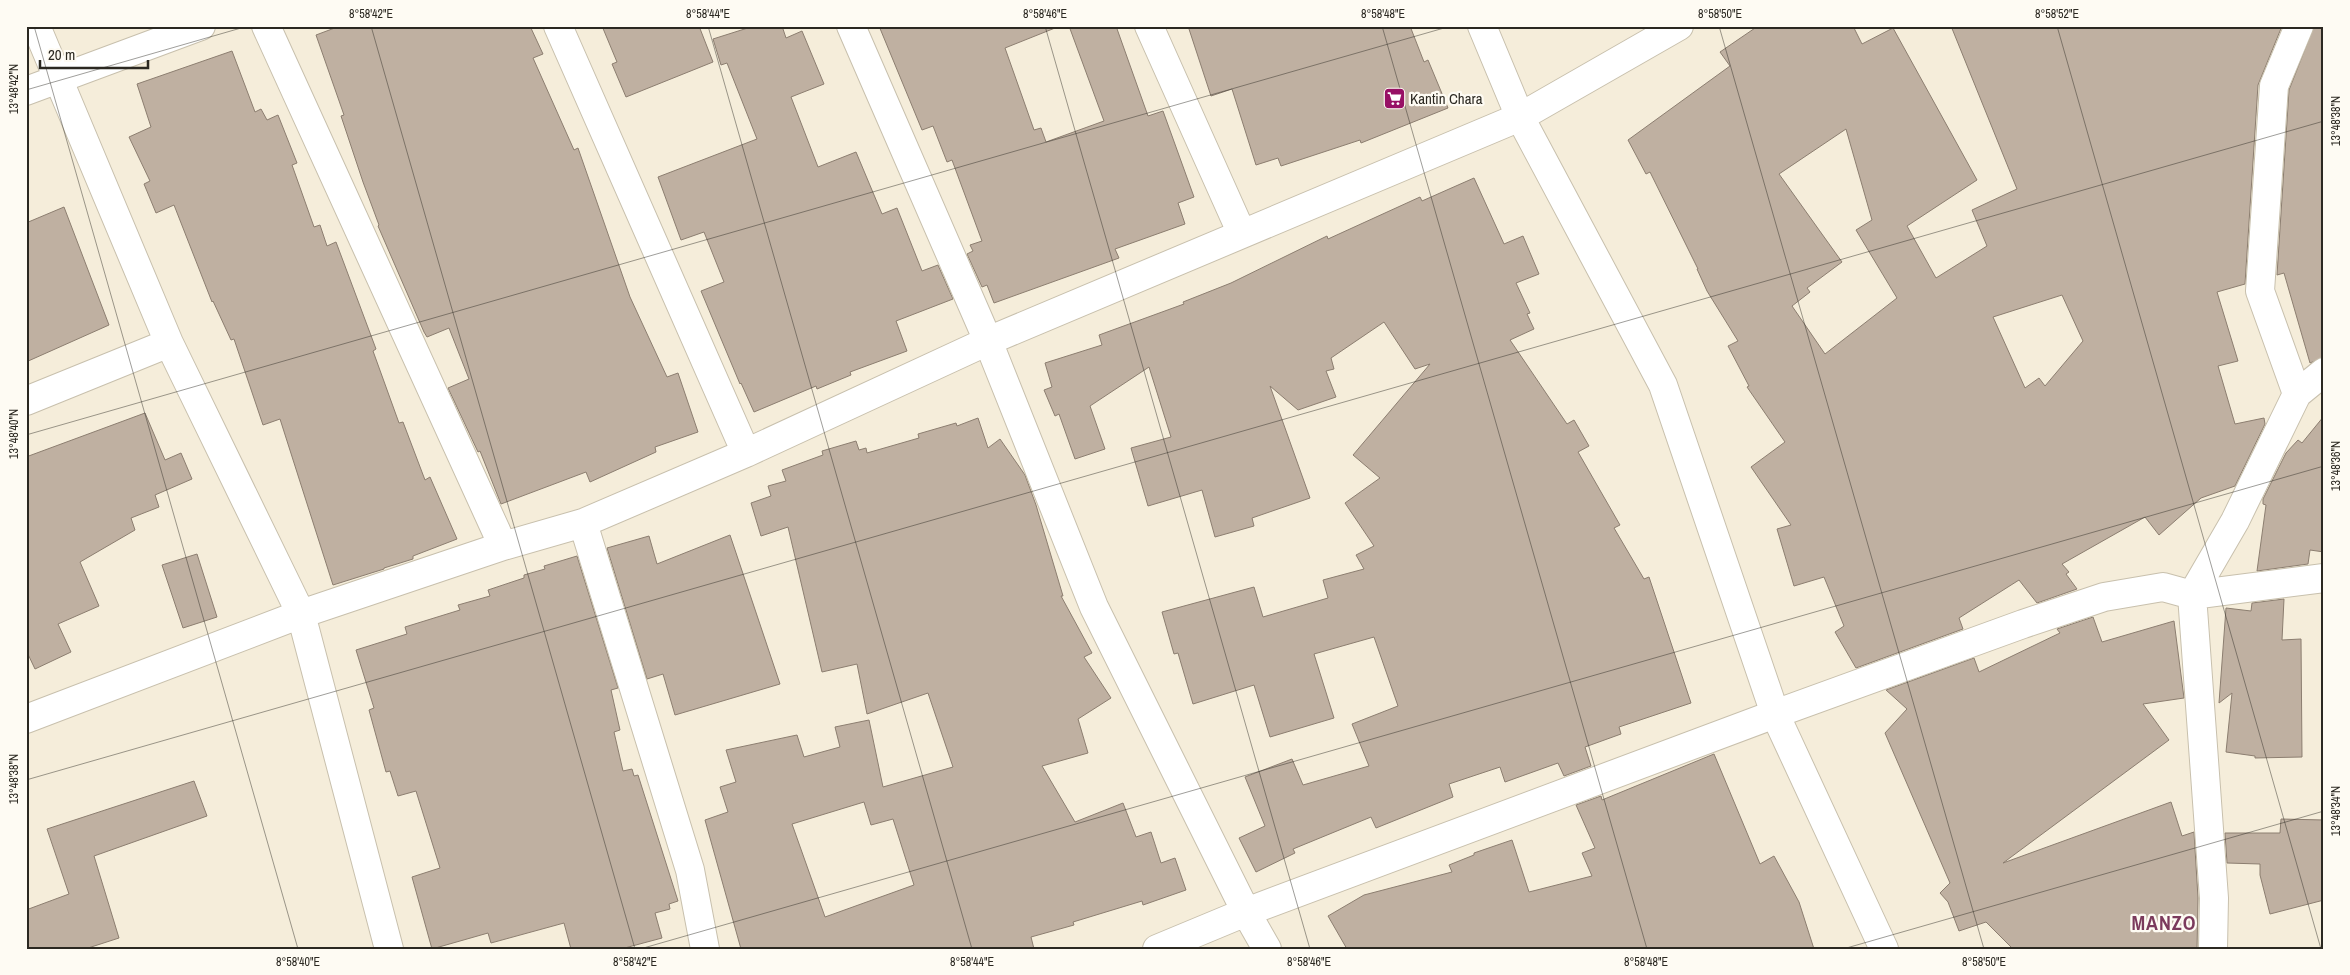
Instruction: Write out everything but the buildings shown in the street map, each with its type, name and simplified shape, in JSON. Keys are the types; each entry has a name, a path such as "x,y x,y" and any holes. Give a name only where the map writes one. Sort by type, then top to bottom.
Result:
{"street":[{"path":"36,26 170,343 301,614 389,949"},
{"path":"26,91 201,26"},
{"path":"266,26 503,546"},
{"path":"558,26 746,453"},
{"path":"851,26 988,342 1094,608 1246,912 1267,949"},
{"path":"1149,26 1242,234"},
{"path":"1482,26 1520,117 1663,385 1776,714 1884,949"},
{"path":"26,718 301,614 503,546 583,523 746,453 988,342 1520,117 1679,26"},
{"path":"2297,394 2260,290 2274,86 2299,26"},
{"path":"26,401 170,343"},
{"path":"2213,949 2214,898 2192,595 2235,521 2297,394 2324,372"},
{"path":"583,523 690,870 705,949"},
{"path":"1157,949 1246,912 1776,714 2023,624 2104,597 2163,587 2192,595 2324,578"}],"place":[{"name":"Kantin Chara","path":"1394,98"}],"district":[{"name":"MANZO","path":"2164,922"}]}
